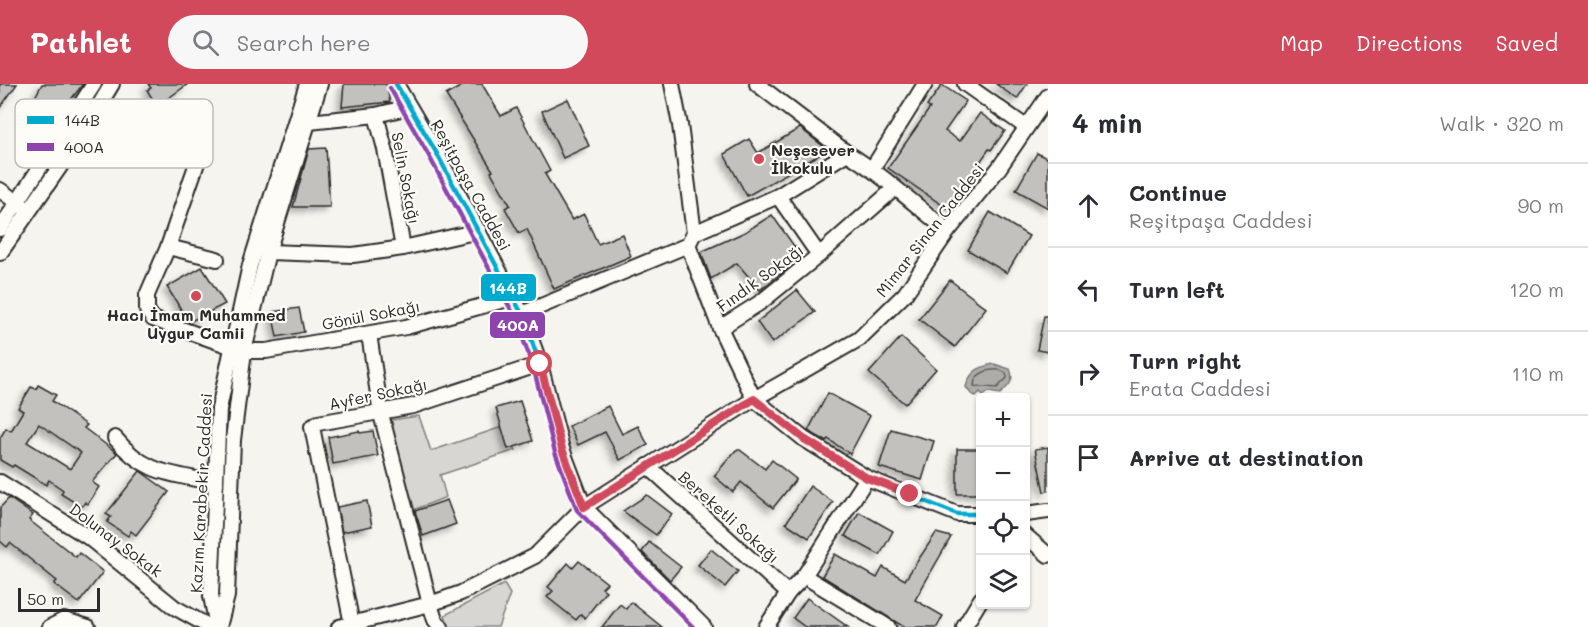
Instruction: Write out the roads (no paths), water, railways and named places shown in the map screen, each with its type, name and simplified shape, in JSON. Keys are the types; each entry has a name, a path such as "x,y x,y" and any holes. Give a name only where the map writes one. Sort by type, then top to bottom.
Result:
{"street":[{"path":"86,99 94,84"},
{"path":"101,99 112,84"},
{"name":"Kazım Karabekir Caddesi","path":"218,627 211,596 219,409 238,349 254,253 307,84"},
{"path":"218,627 227,596 238,349 320,84"},
{"name":"Reşitpaşa Caddesi","path":"396,84 515,297 540,364 562,449 584,507"},
{"path":"672,84 680,125 691,239 720,328 754,399 804,439 867,478 957,514 976,514"},
{"path":"757,84 847,153 872,169 948,231"},
{"path":"872,169 925,84"},
{"path":"965,84 1026,128"},
{"name":"Mimar Sinan Caddesi","path":"584,507 754,399 859,339 905,294 948,231 999,168 1048,96"},
{"path":"309,122 376,116 409,107"},
{"name":"Selin Sokağı","path":"376,116 403,248"},
{"path":"522,314 691,239 778,196 847,153"},
{"path":"0,253 47,168"},
{"path":"0,229 25,208 53,168"},
{"path":"195,168 168,247 147,295 146,305 153,319 238,349"},
{"name":"Fındık Sokağı","path":"720,328 761,302 894,189"},
{"path":"0,190 25,208"},
{"path":"778,196 819,255"},
{"path":"268,252 353,255 403,248 479,231"},
{"path":"168,247 217,260"},
{"name":"Gönül Sokağı","path":"238,349 266,351 369,334 515,297"},
{"path":"369,334 381,414 430,604 435,620 441,627"},
{"name":"Ayfer Sokağı","path":"346,625 312,427 318,423 381,414 413,406 540,364"},
{"path":"115,438 130,455 147,466 216,483"},
{"name":"Bereketli Sokağı","path":"648,466 788,593"},
{"path":"766,627 788,593 804,576 867,478"},
{"name":"Dolunay Sokak","path":"0,482 88,537 174,607 210,627"},
{"path":"346,625 430,604 461,593 535,556 584,507 704,627"},
{"path":"1030,513 1048,511"},
{"path":"1030,539 1048,555"},
{"path":"804,576 888,627"},
{"path":"964,627 976,607"},
{"path":"50,627 64,620 88,627"}],"water":[{"path":"994,364 1010,369 1011,380 1001,393 980,392 976,393 976,396 971,394 966,387 973,373"}],"place":[{"name":"Neşesever İlkokulu","path":"759,159"},
{"name":"Hacı İmam Muhammed Uygur Camii","path":"196,296"}]}
